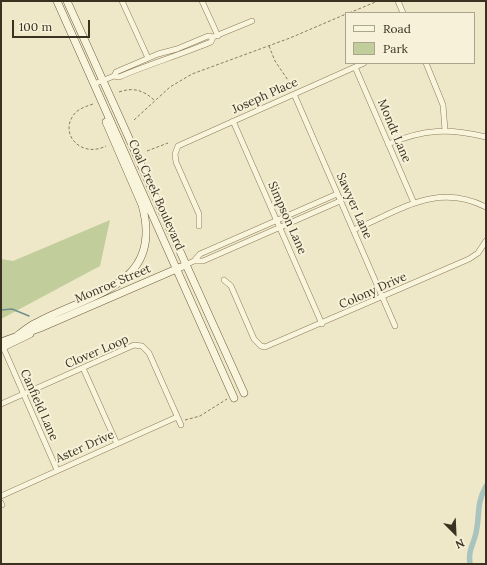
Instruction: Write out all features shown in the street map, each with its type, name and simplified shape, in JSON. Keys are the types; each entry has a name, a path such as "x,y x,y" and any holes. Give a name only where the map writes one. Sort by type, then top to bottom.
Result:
{"main road":[{"name":"Coal Creek Boulevard","path":"57,1 177,268 230,398"},
{"name":"Coal Creek Boulevard","path":"67,1 244,394"},
{"path":"18,335 36,323 111,289 122,281 133,269 141,256 146,230 142,205 110,134 98,93"},
{"name":"Monroe Street","path":"2,346 18,335 40,328 185,265"},
{"name":"Monroe Street","path":"2,346 25,338 40,328"}],"street":[{"path":"122,1 148,58"},
{"path":"202,1 216,37"},
{"path":"398,1 404,12"},
{"path":"94,84 114,76 119,77 150,63 178,56 211,42 216,37 252,21"},
{"path":"114,76 116,72 148,58 192,44 208,36 216,37"},
{"name":"Joseph Place","path":"199,226 199,214 176,162 176,149 183,143 233,121 294,91 362,64"},
{"path":"426,64 443,105 445,130"},
{"name":"Mondt Lane","path":"355,67 414,204"},
{"name":"Sawyer Lane","path":"294,91 395,326"},
{"name":"Simpson Lane","path":"233,121 322,324"},
{"path":"388,144 407,136 445,130 486,137"},
{"name":"Monroe Street","path":"194,261 200,254 337,194"},
{"path":"353,230 428,198 457,197 471,200 486,207"},
{"name":"Monroe Street","path":"185,265 194,261 203,261 340,201"},
{"name":"Colony Drive","path":"224,280 231,286 254,339 261,346 270,346 469,259 478,253 486,242"},
{"name":"Clover Loop","path":"1,404 134,345 142,346 149,353 181,425"},
{"name":"Canfield Lane","path":"2,346 57,470"},
{"path":"83,368 117,444"},
{"name":"Aster Drive","path":"1,496 177,417"}],"path":[{"path":"351,12 378,1"},
{"path":"134,120 170,87 192,74 269,46 345,14"},
{"path":"269,46 275,61 294,91"},
{"path":"119,92 136,90 146,94 155,101"},
{"path":"93,104 75,113 70,122 71,134 76,143 84,149 95,150 106,146"},
{"path":"146,151 168,143"},
{"path":"185,420 200,416 230,398"}],"green space":[{"path":"110,220 100,266 1,319 1,259 13,261"}],"waterway":[{"path":"1,310 12,309 29,316"},
{"path":"470,564 470,551 476,533 479,504 486,486"}]}
